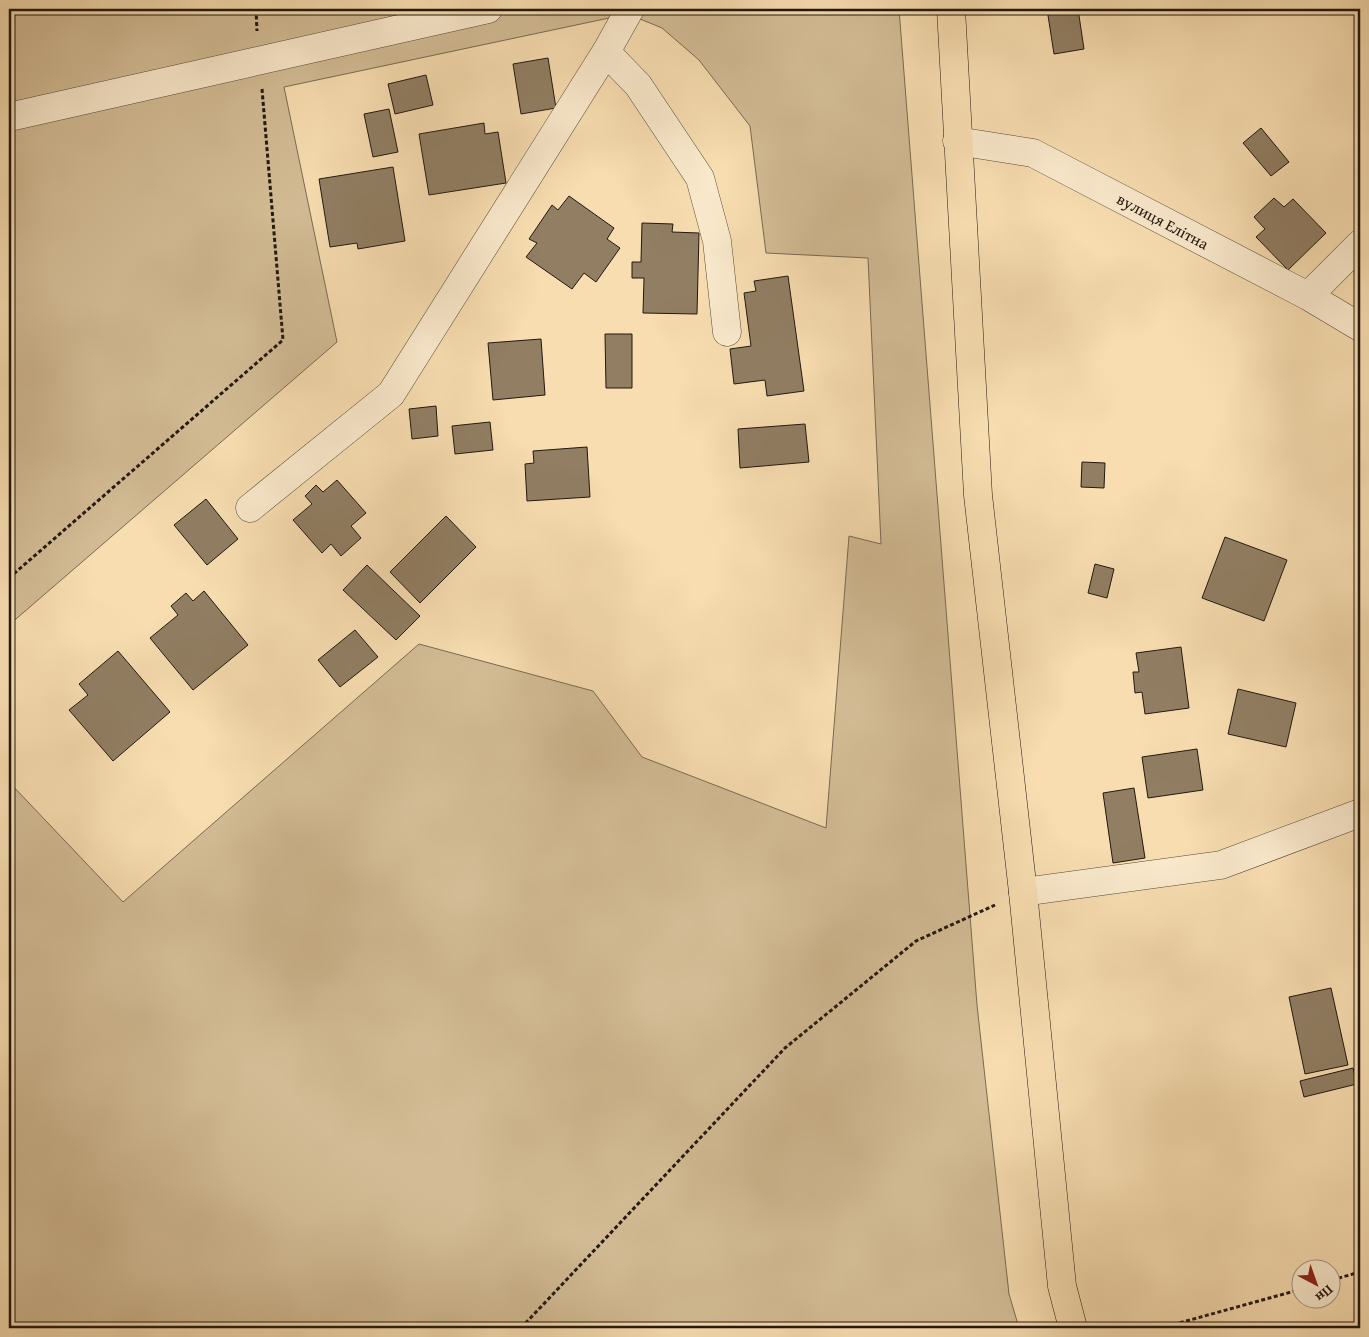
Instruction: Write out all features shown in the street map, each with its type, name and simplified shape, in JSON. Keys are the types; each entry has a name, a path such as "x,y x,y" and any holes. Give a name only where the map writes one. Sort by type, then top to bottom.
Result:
{"main road":[{"path":"951,9 978,495 1023,892 1062,1286 1073,1328"}],"street":[{"path":"9,117 488,9"},
{"path":"250,508 390,394 606,52 630,9"},
{"path":"606,52 638,85 700,178 717,240 727,332"},
{"name":"вулиця Елітна","path":"957,141 1033,153 1308,296 1360,327"},
{"path":"1308,296 1360,244"},
{"path":"1023,892 1221,865 1360,813"}],"path":[{"path":"9,578 283,340 259,60"},
{"path":"521,1328 785,1048 916,941 1023,892"},
{"path":"1342,1277 1360,1272"},
{"path":"1161,1328 1292,1291"}],"shaded area":[{"path":"9,9 899,9 977,1005 1009,1294 1019,1328 9,1328 9,782 123,902 419,644 593,691 642,757 826,828 849,536 881,544 868,258 766,253 750,126 699,60 662,28 628,14 284,87 337,342 9,625"}],"building":[{"path":"1047,9 1078,9 1084,49 1054,54"},
{"path":"548,58 556,108 521,114 513,64"},
{"path":"426,75 433,105 395,114 388,84"},
{"path":"389,109 398,152 373,157 364,114"},
{"path":"484,123 485,134 498,132 506,183 429,195 419,134"},
{"path":"1261,128 1289,162 1271,176 1243,143"},
{"path":"393,167 405,241 358,249 357,243 330,247 319,179"},
{"path":"569,196 614,228 607,239 620,248 596,282 584,273 572,289 526,257 537,243 529,239 552,205 558,210"},
{"path":"1274,198 1284,207 1293,199 1326,233 1288,270 1256,237 1265,229 1254,217"},
{"path":"642,223 673,224 672,232 699,233 697,314 643,313 644,278 632,278 632,262 641,262"},
{"path":"788,276 804,391 767,396 765,380 734,384 730,349 751,346 744,293 756,291 754,281"},
{"path":"605,334 632,334 632,388 606,388"},
{"path":"541,339 545,395 493,400 488,343"},
{"path":"436,406 438,436 412,439 409,409"},
{"path":"490,422 493,450 455,454 452,426"},
{"path":"805,424 809,462 740,468 738,429"},
{"path":"587,447 590,497 527,501 525,464 534,463 533,451"},
{"path":"1082,462 1105,463 1104,488 1081,487"},
{"path":"337,480 366,513 351,526 361,538 341,556 331,544 322,553 293,520 312,504 305,496 316,485 323,492"},
{"path":"206,499 238,539 207,565 174,525"},
{"path":"446,516 476,547 420,603 390,572"},
{"path":"1225,537 1287,560 1264,621 1202,598"},
{"path":"1095,564 1114,569 1107,598 1088,593"},
{"path":"367,565 420,616 396,640 343,590"},
{"path":"204,591 248,645 193,690 150,638 178,615 171,606 186,593 193,601"},
{"path":"355,630 378,657 340,687 318,660"},
{"path":"1181,647 1189,708 1145,714 1142,692 1135,693 1133,672 1139,672 1136,653"},
{"path":"118,651 170,712 113,761 69,710 88,695 79,684"},
{"path":"1238,689 1296,703 1286,747 1228,734"},
{"path":"1197,749 1203,790 1148,798 1142,757"},
{"path":"1134,788 1145,858 1113,863 1103,793"},
{"path":"1331,988 1348,1065 1305,1074 1289,997"},
{"path":"1353,1068 1357,1084 1304,1097 1300,1081"}]}
